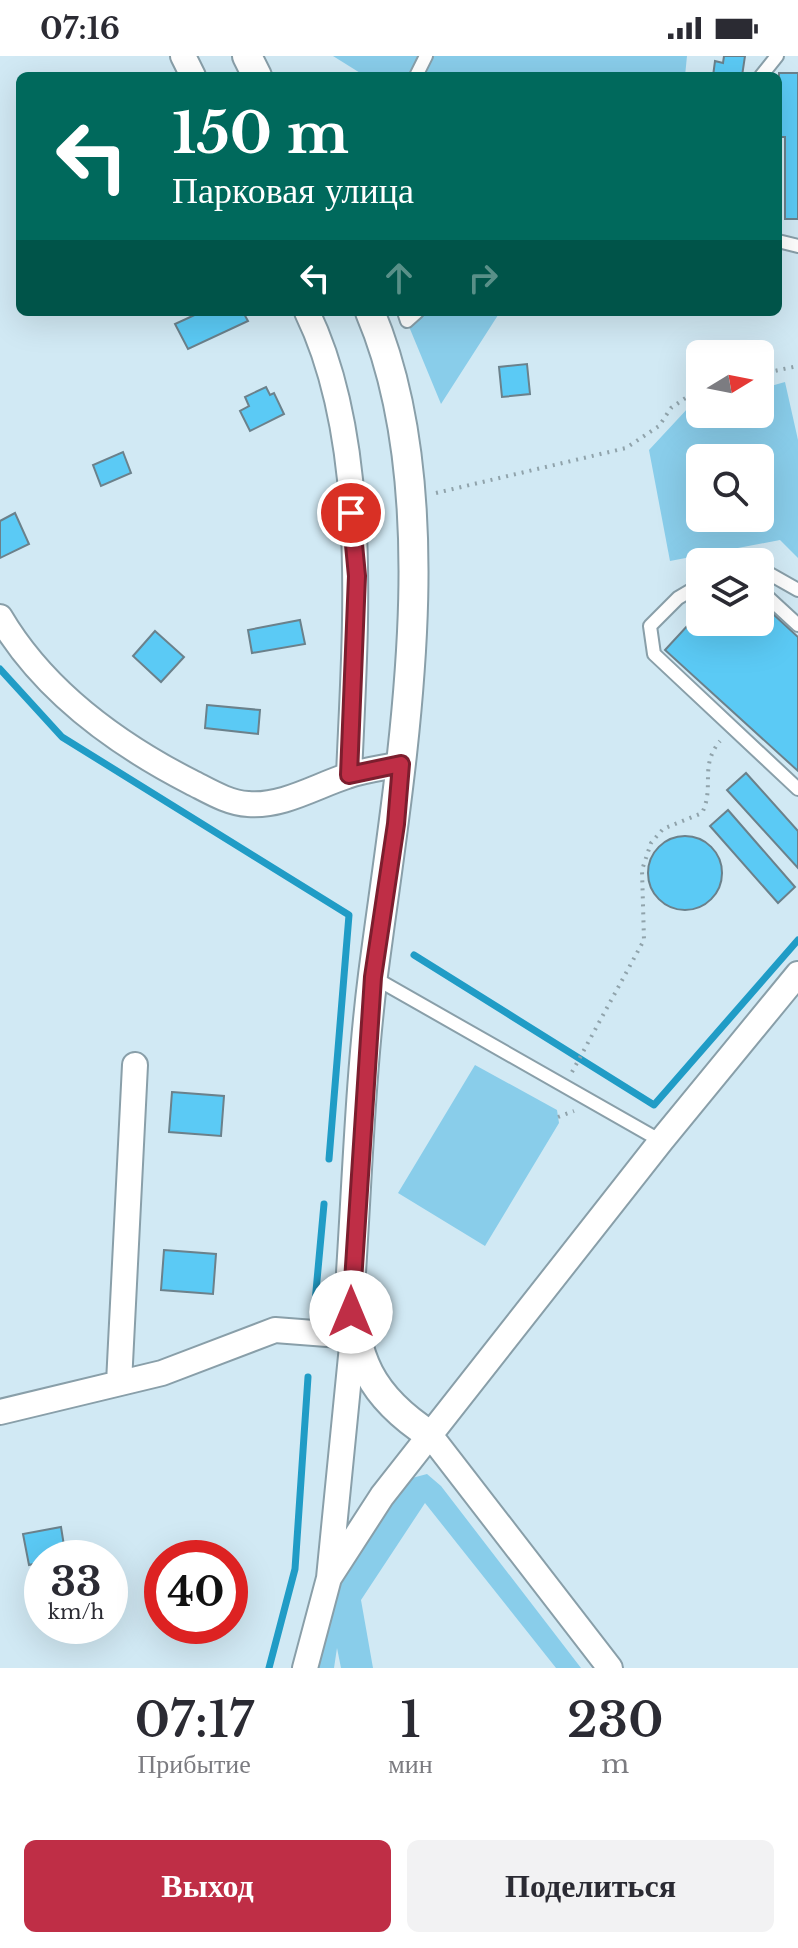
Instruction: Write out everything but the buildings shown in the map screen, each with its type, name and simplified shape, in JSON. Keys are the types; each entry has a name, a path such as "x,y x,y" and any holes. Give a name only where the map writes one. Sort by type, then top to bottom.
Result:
{"street":[{"path":"308,316 341,418 357,576 349,775"},
{"path":"305,1668 329,1578 353,1336 350,1288 373,977 396,824 412,609 410,496 404,428 385,348 372,316"},
{"path":"0,617 13,639 56,687 113,737 218,796 246,804 267,803 349,775 401,764"},
{"path":"329,1578 382,1496 661,1141 798,974"},
{"path":"119,1383 135,1065"},
{"path":"0,1412 162,1373 275,1330 353,1336"},
{"path":"353,1336 368,1374 396,1409 430,1435 610,1668"}],"lane":[{"path":"764,72 777,56"},
{"path":"774,576 798,590"},
{"path":"686,593 650,626 654,654 798,789"},
{"path":"774,603 798,625"},
{"path":"373,977 661,1141"}],"path":[{"path":"774,371 798,366"},
{"path":"410,496 452,491 626,448 659,426 671,408 686,398"},
{"path":"575,1068 644,940 642,870 651,843 663,829 702,813 708,799 706,766 717,744 734,729"}],"shaded area":[{"path":"333,56 687,56 685,72 359,72"},
{"path":"405,316 497,316 441,404"},
{"path":"785,382 798,440 798,558 780,540 738,548 686,548 686,558 670,561 649,450 686,410 686,428 774,428 774,385"},
{"path":"475,1065 557,1110 559,1123 485,1246 398,1193"},
{"path":"427,1474 441,1486 581,1668 556,1668 425,1503 361,1600 373,1668 341,1668 337,1648 334,1668 313,1668 335,1570 395,1491 412,1478"}],"waterway":[{"path":"0,669 62,737 349,915 329,1159"},
{"path":"414,955 654,1105 798,940"},
{"path":"315,1302 324,1204"},
{"path":"269,1668 295,1569 308,1377"}],"route":[{"path":"351,513 357,576 349,775 401,764 396,824 373,977 350,1288 351,1312"}]}
